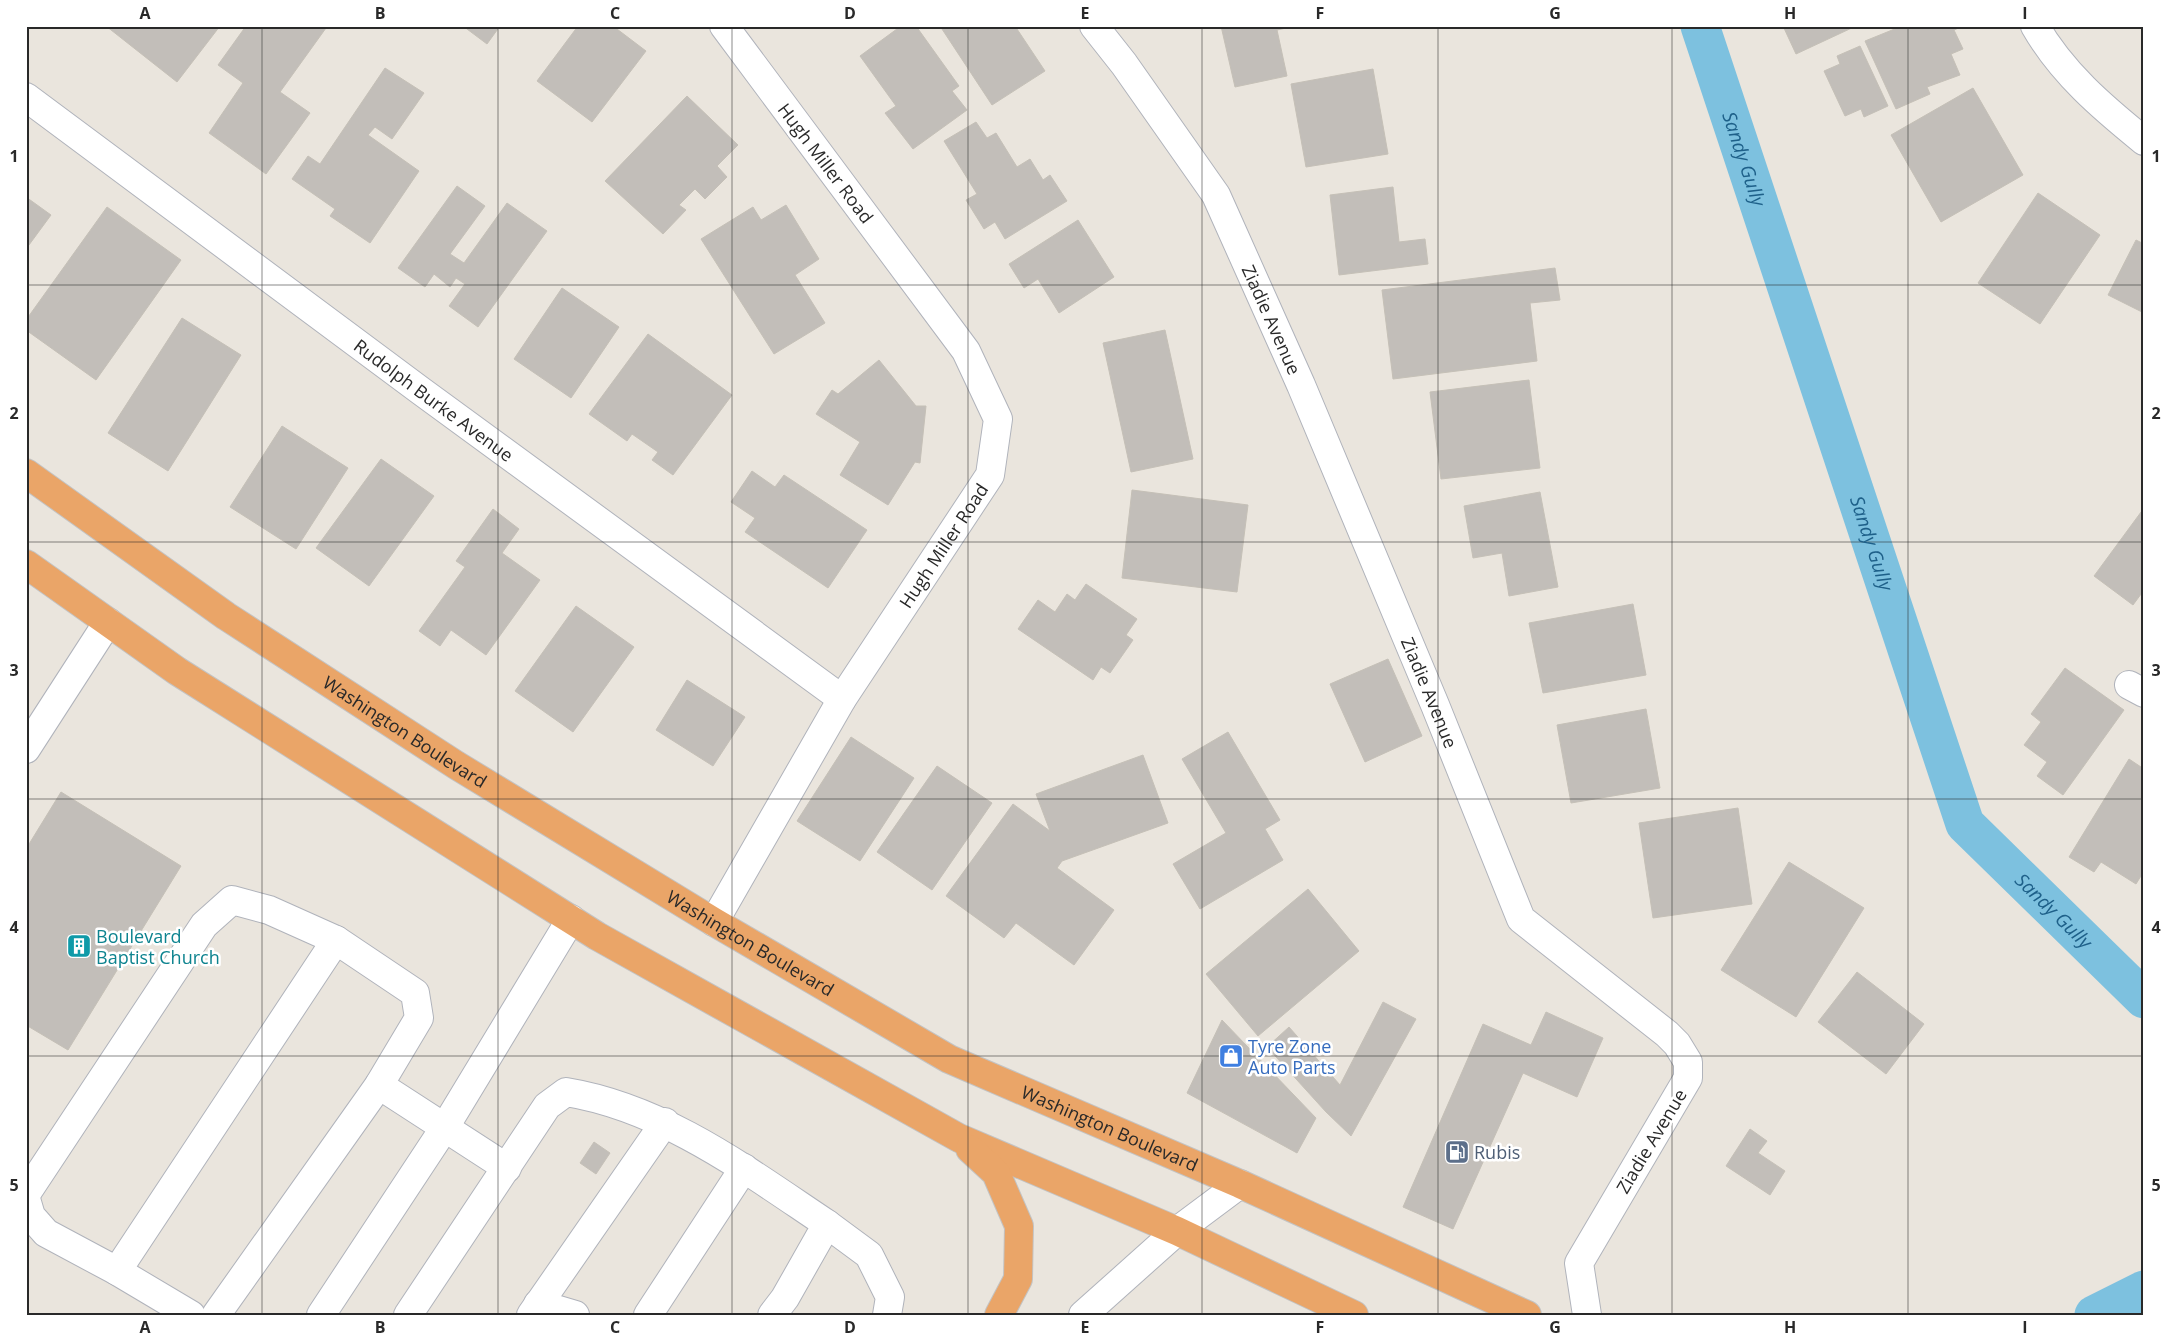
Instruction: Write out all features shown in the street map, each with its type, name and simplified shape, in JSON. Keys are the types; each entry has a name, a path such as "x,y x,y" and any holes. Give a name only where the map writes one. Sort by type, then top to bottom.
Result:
{"highway":[{"name":"Washington Boulevard","path":"26,473 226,616 456,765 714,922 949,1059 1240,1184 1527,1315"},
{"path":"26,564 177,672 597,936 959,1138 1177,1231 1354,1315"},
{"path":"959,1138 996,1173 1019,1226 1018,1280 999,1315"}],"street":[{"name":"Hugh Miller Road","path":"714,922 842,699 990,475 998,419 966,352 724,26"},
{"name":"Ziadie Avenue","path":"1094,26 1124,64 1216,195 1301,385 1521,919 1651,1020 1677,1044 1688,1062 1688,1078 1579,1263 1587,1315"},
{"path":"2035,26 2050,51 2092,98 2143,138"},
{"name":"Rudolph Burke Avenue","path":"26,97 421,391 842,699"},
{"path":"26,748 108,622"},
{"path":"26,1194 204,925 232,900 269,910 336,940 415,993 419,1018 379,1085 216,1315"},
{"path":"321,1315 445,1127 571,919"},
{"path":"117,1271 336,940"},
{"path":"379,1085 507,1168"},
{"path":"408,1315 547,1106 566,1092 597,1097 665,1122 744,1168 827,1224 870,1255 890,1297 887,1315"},
{"path":"575,1315 535,1309 665,1122"},
{"path":"648,1315 744,1168"},
{"path":"1083,1315 1177,1231 1240,1184"},
{"path":"26,1198 31,1216 46,1233 117,1271 191,1315"},
{"path":"772,1315 785,1298 827,1224"}],"building":[{"path":"106,26 220,26 177,82"},
{"path":"246,26 323,26 326,28 280,92 310,113 266,174 209,133 243,83 218,65"},
{"path":"463,26 500,26 487,44"},
{"path":"578,26 613,26 646,51 592,122 537,81"},
{"path":"901,26 916,26 959,86 952,91 967,110 913,149 885,113 896,106 860,56"},
{"path":"940,26 1015,26 1045,71 992,105"},
{"path":"1221,26 1295,26 1277,30 1287,76 1235,87"},
{"path":"1783,26 1856,26 1796,54"},
{"path":"1902,26 1963,26 1954,30 1963,49 1951,54 1960,75 1927,87 1930,94 1896,109 1865,41"},
{"path":"1860,46 1888,106 1864,117 1861,109 1845,116 1824,71 1840,64 1837,56"},
{"path":"385,68 424,93 392,139 375,127 368,135 419,171 370,243 330,216 335,209 292,179 308,156 320,164"},
{"path":"1373,69 1388,154 1306,167 1291,84"},
{"path":"1973,88 2023,175 1941,222 1891,135"},
{"path":"687,96 738,145 717,166 727,177 705,199 695,189 679,205 686,210 663,234 605,181"},
{"path":"976,122 987,138 996,133 1017,167 1030,159 1043,180 1050,175 1067,201 1005,239 995,222 984,229 966,200 977,194 944,141"},
{"path":"457,186 485,206 450,254 464,263 507,203 547,231 478,327 449,306 465,284 456,278 450,287 434,274 425,287 398,268"},
{"path":"1393,187 1399,242 1425,239 1428,264 1339,275 1330,195"},
{"path":"2038,193 2100,235 2040,324 1978,283"},
{"path":"26,197 51,215 26,249"},
{"path":"786,205 819,259 795,275 825,323 774,354 701,239 753,207 761,220"},
{"path":"107,207 181,260 96,380 26,330 26,320"},
{"path":"1078,220 1114,277 1059,313 1038,279 1024,288 1009,264"},
{"path":"2136,240 2144,244 2144,313 2108,295"},
{"path":"1555,268 1560,300 1530,303 1537,361 1393,379 1382,290"},
{"path":"562,288 619,327 571,398 514,359"},
{"path":"182,318 241,355 168,471 108,433"},
{"path":"1165,330 1193,459 1131,472 1103,343"},
{"path":"648,334 732,395 673,475 652,460 658,452 632,434 627,441 589,414"},
{"path":"879,360 916,406 926,406 920,463 915,462 888,505 840,475 860,442 816,414 832,390 838,394"},
{"path":"1529,380 1540,468 1441,479 1430,392"},
{"path":"282,426 348,468 296,549 230,507"},
{"path":"381,459 434,496 369,586 316,548"},
{"path":"752,471 775,487 784,475 867,530 828,588 745,532 755,518 731,502"},
{"path":"1132,490 1248,505 1237,592 1122,578"},
{"path":"1540,492 1558,587 1509,596 1502,553 1473,558 1464,506"},
{"path":"2144,508 2144,590 2133,605 2094,576"},
{"path":"493,509 519,529 502,553 540,580 486,655 451,630 440,646 419,631 465,567 456,561"},
{"path":"1086,584 1137,619 1126,635 1133,640 1110,673 1101,667 1093,680 1018,629 1038,600 1055,612 1067,594 1075,600"},
{"path":"1633,604 1646,675 1543,693 1529,623"},
{"path":"576,606 634,647 573,732 515,691"},
{"path":"1388,659 1422,736 1365,762 1330,684"},
{"path":"2065,668 2124,710 2063,795 2037,776 2047,762 2024,745 2041,722 2031,714"},
{"path":"687,680 745,717 713,766 656,730"},
{"path":"1646,709 1660,788 1571,803 1557,725"},
{"path":"1228,732 1280,820 1265,829 1283,860 1200,909 1173,864 1226,833 1182,759"},
{"path":"851,737 914,778 860,861 797,821"},
{"path":"1143,755 1168,823 1062,861 1057,868 1114,910 1074,965 1016,923 1004,938 946,896 1013,804 1050,831 1036,794"},
{"path":"2129,759 2144,769 2144,871 2136,884 2101,862 2094,872 2069,857"},
{"path":"937,766 992,803 932,890 877,852"},
{"name":"Boulevard Baptist Church","path":"61,792 181,866 68,1050 26,1025 26,849"},
{"path":"1738,808 1752,904 1653,918 1639,823"},
{"path":"1789,862 1864,908 1796,1017 1721,970"},
{"path":"1308,889 1359,951 1258,1036 1206,974"},
{"path":"1857,972 1924,1024 1886,1074 1818,1022"},
{"path":"1383,1002 1416,1019 1351,1136 1326,1112 1267,1047 1289,1027 1340,1085"},
{"name":"Rubis","path":"1546,1012 1603,1038 1577,1097 1523,1073 1453,1229 1403,1207 1483,1024 1531,1045"},
{"name":"Tyre Zone Auto Parts","path":"1222,1020 1316,1118 1297,1153 1187,1093"},
{"path":"1750,1129 1767,1141 1758,1153 1785,1171 1770,1195 1726,1166"},
{"path":"594,1142 610,1153 596,1174 580,1163"}],"waterway":[{"name":"Sandy Gully","path":"1700,26 1965,824 2144,999"},
{"path":"2094,1315 2144,1290"}],"place":[{"name":"Boulevard Baptist Church","path":"79,946"},
{"name":"Tyre Zone Auto Parts","path":"1231,1056"},
{"name":"Rubis","path":"1457,1152"}]}
